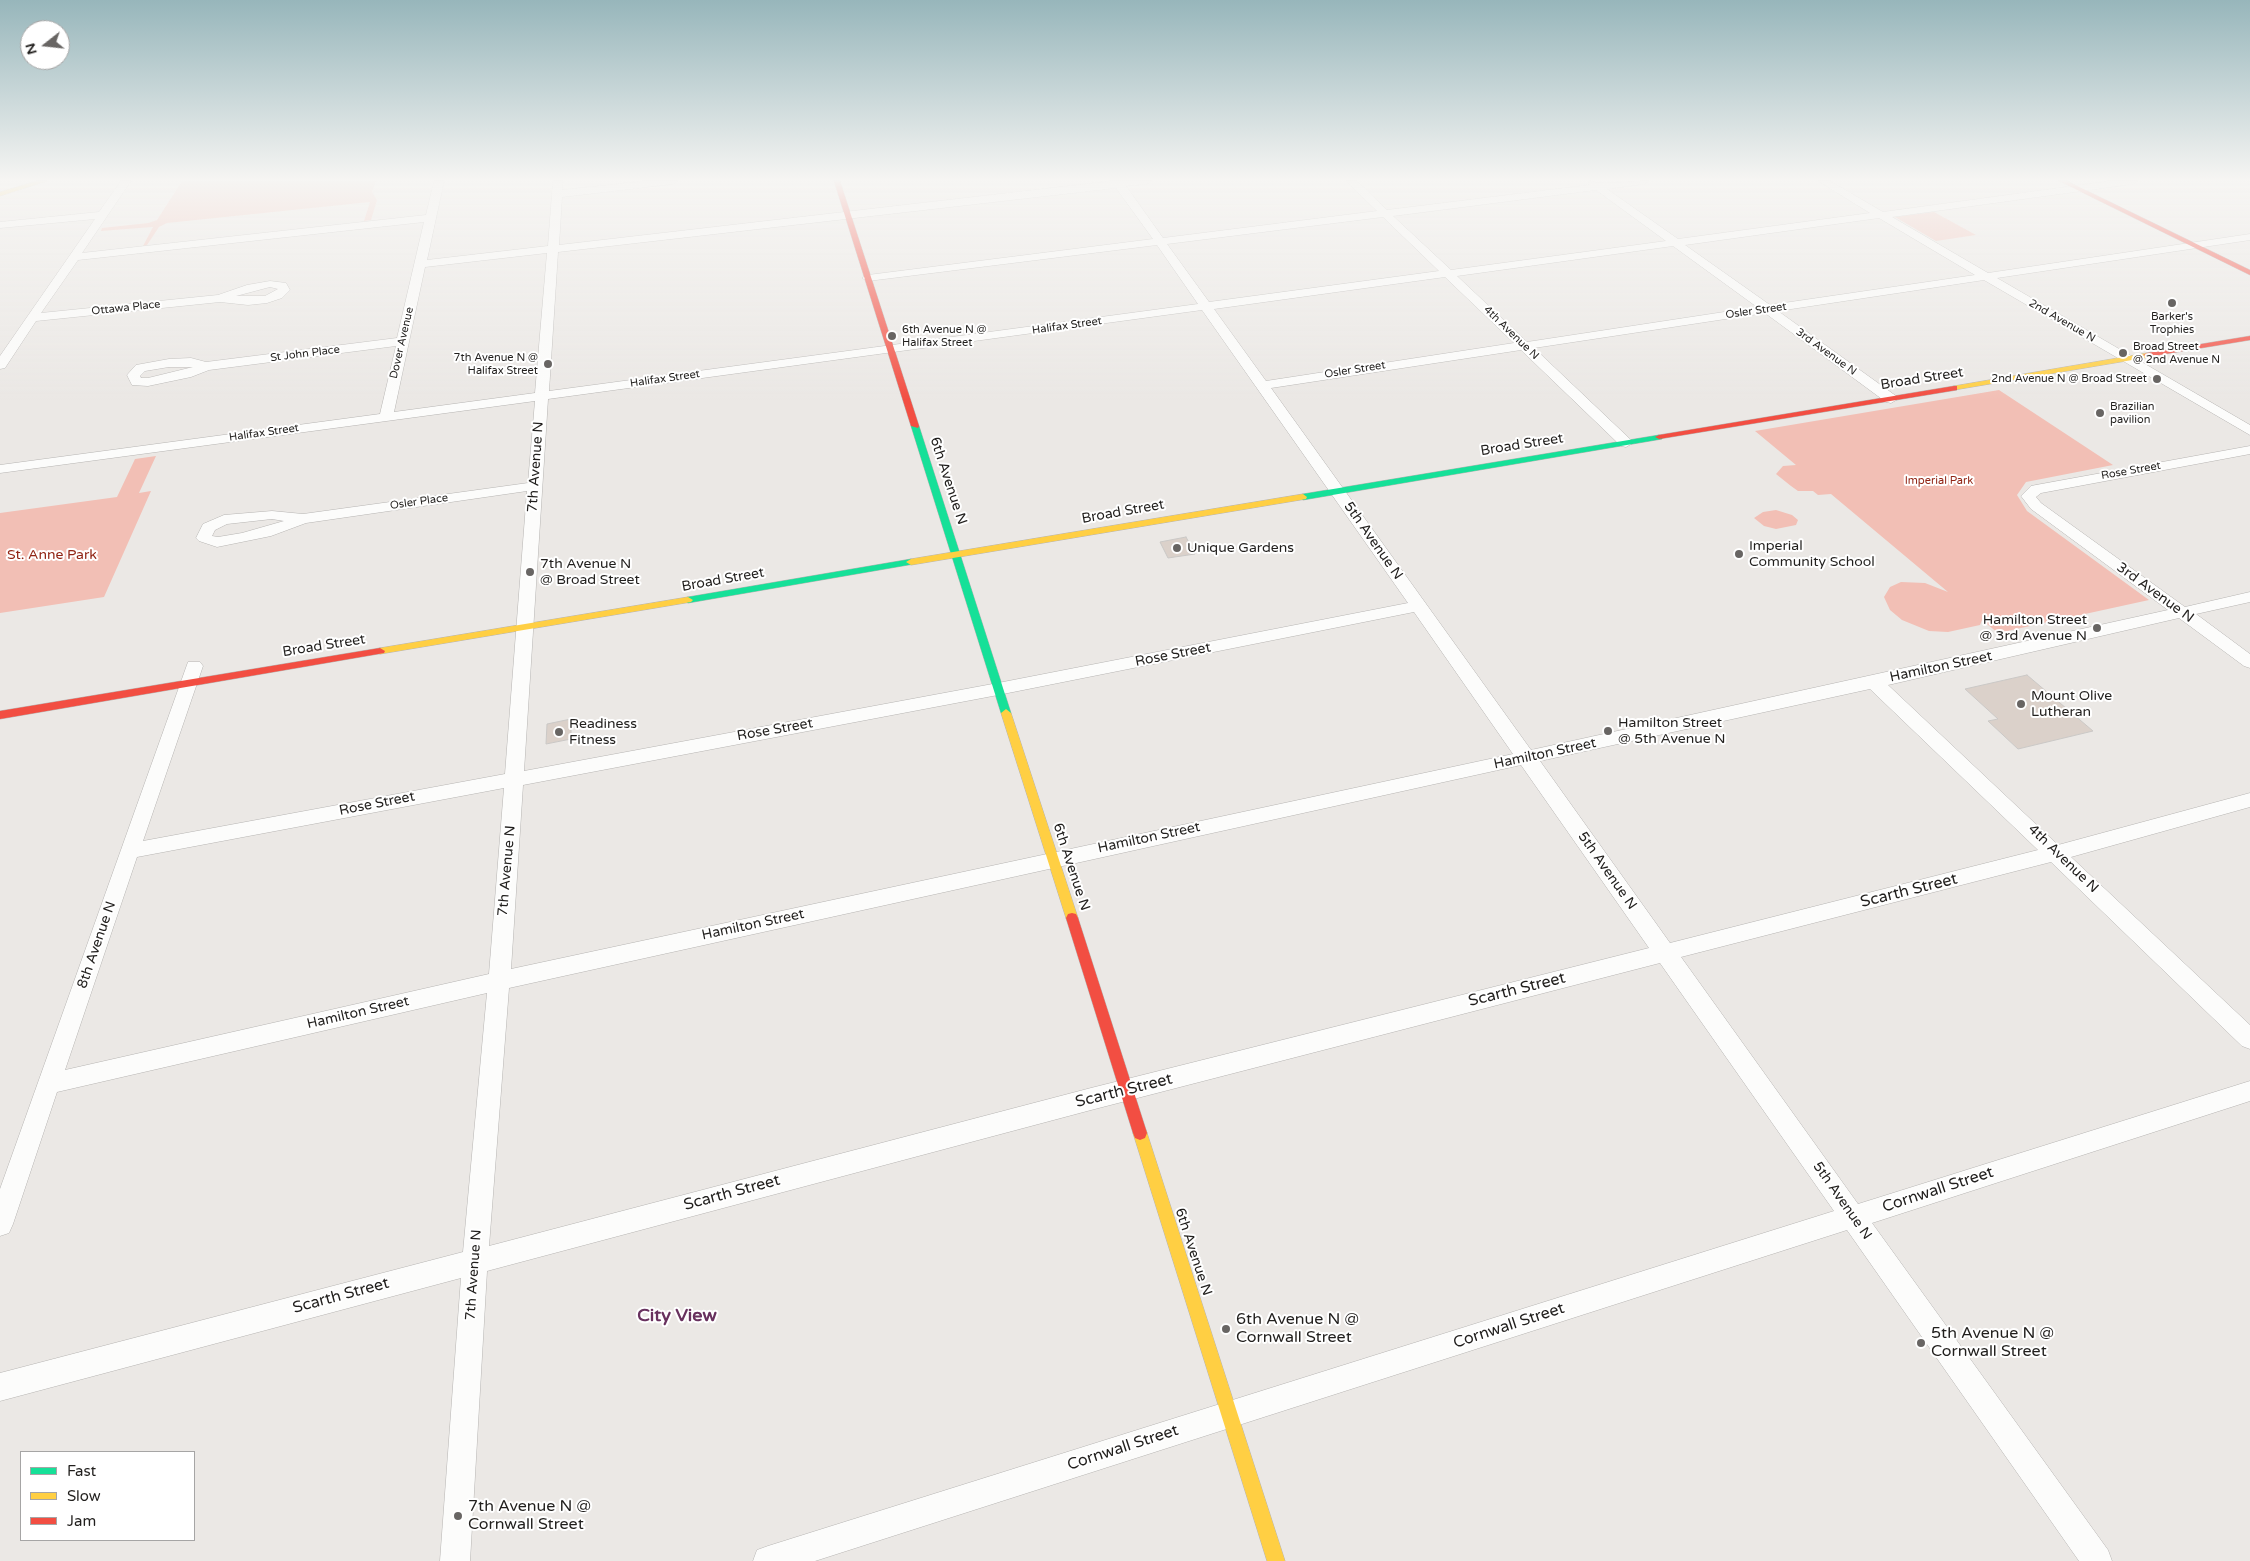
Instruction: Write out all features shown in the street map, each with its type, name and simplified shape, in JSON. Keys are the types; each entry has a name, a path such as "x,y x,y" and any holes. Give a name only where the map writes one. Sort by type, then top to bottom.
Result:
{"main road":[{"name":"6th Avenue N","path":"860,254 1276,1561"},
{"path":"2211,254 2250,273"},
{"name":"Broad Street","path":"0,716 190,671 525,616 956,556 1330,481 1626,443 2250,338"},
{"path":"2090,352 2129,345"},
{"name":"Broad Street","path":"1855,390 1894,384"},
{"path":"1594,434 1632,428"}],"street":[{"path":"0,365 76,254"},
{"path":"74,257 103,254"},
{"name":"Dover Avenue","path":"386,416 422,254"},
{"path":"420,264 510,254"},
{"name":"7th Avenue N","path":"455,1561 475,1260 514,778 553,254"},
{"path":"868,278 1059,254"},
{"name":"5th Avenue N","path":"1169,254 2097,1561"},
{"name":"4th Avenue N","path":"1427,254 1626,443"},
{"name":"Halifax Street","path":"0,469 1601,254"},
{"name":"3rd Avenue N","path":"1690,254 1891,399"},
{"name":"2nd Avenue N","path":"1947,254 2250,431"},
{"name":"Osler Street","path":"1262,385 2133,254"},
{"name":"Ottawa Place","path":"32,318 220,298"},
{"name":"St John Place","path":"206,366 403,342"},
{"name":"Rose Street","path":"2036,506 2028,496 2036,488 2250,450"},
{"name":"Osler Place","path":"303,519 272,515 224,520 208,527 204,538 218,542 266,532 303,519 535,486"},
{"name":"3rd Avenue N","path":"2036,506 2250,662"},
{"name":"Hamilton Street","path":"49,1084 498,981 1052,859 1874,682 2250,597"},
{"name":"Rose Street","path":"130,851 998,689 1419,606"},
{"name":"8th Avenue N","path":"0,1224 130,851 190,671"},
{"name":"4th Avenue N","path":"1874,682 2250,1039"},
{"name":"Scarth Street","path":"0,1387 475,1260 1126,1090 2056,854 2250,800"},
{"name":"Cornwall Street","path":"768,1561 2250,1091"}],"green space":[{"name":"Imperial Park","path":"1999,390 2113,465 2026,482 2017,495 2027,511 2149,600 1998,633 1982,620 1980,625 1948,632 1929,631 1902,620 1890,610 1884,597 1890,587 1901,582 1925,583 1948,592 1831,494 1818,495 1813,491 1798,491 1776,474 1783,466 1796,465 1755,431"},
{"name":"St. Anne Park","path":"156,456 139,493 151,491 104,597 0,613 0,513 117,497 135,459"},
{"path":"1776,510 1792,515 1798,520 1796,525 1776,529 1764,526 1754,518 1763,512"}],"building":[{"name":"Unique Gardens","path":"1186,537 1195,554 1168,558 1160,542"},
{"name":"Mount Olive Lutheran","path":"2027,675 2093,731 2018,749 1988,721 1998,719 1965,689"},
{"name":"Readiness Fitness","path":"571,719 571,739 546,744 547,724"}],"traffic: fast":[{"path":"915,426 1006,713"},
{"path":"1303,497 1659,437"},
{"path":"688,600 911,562"}],"traffic: slow":[{"path":"1954,388 2147,355"},
{"path":"911,562 1303,497"},
{"path":"380,651 688,600"},
{"path":"1006,713 1072,918"},
{"path":"1140,1133 1276,1561"}],"traffic: jam":[{"path":"860,254 915,426"},
{"path":"2211,254 2250,273"},
{"path":"2147,355 2250,338"},
{"path":"1659,437 1954,388"},
{"path":"0,715 380,651"},
{"path":"1072,918 1140,1133"}],"place":[{"name":"Barker's Trophies","path":"2172,303"},
{"name":"6th Avenue N @ Halifax Street","path":"892,336"},
{"name":"Broad Street @ 2nd Avenue N","path":"2123,353"},
{"name":"7th Avenue N @ Halifax Street","path":"548,364"},
{"name":"2nd Avenue N @ Broad Street","path":"2157,379"},
{"name":"Brazilian pavilion","path":"2100,413"},
{"name":"Unique Gardens","path":"1177,548"},
{"name":"Imperial Community School","path":"1739,554"},
{"name":"7th Avenue N @ Broad Street","path":"530,572"},
{"name":"Hamilton Street @ 3rd Avenue N","path":"2097,628"},
{"name":"Mount Olive Lutheran","path":"2021,704"},
{"name":"Hamilton Street @ 5th Avenue N","path":"1608,731"},
{"name":"Readiness Fitness","path":"559,732"},
{"name":"6th Avenue N @ Cornwall Street","path":"1226,1329"},
{"name":"5th Avenue N @ Cornwall Street","path":"1921,1343"},
{"name":"7th Avenue N @ Cornwall Street","path":"458,1516"}],"district":[{"name":"City View","path":"677,1316"}]}
